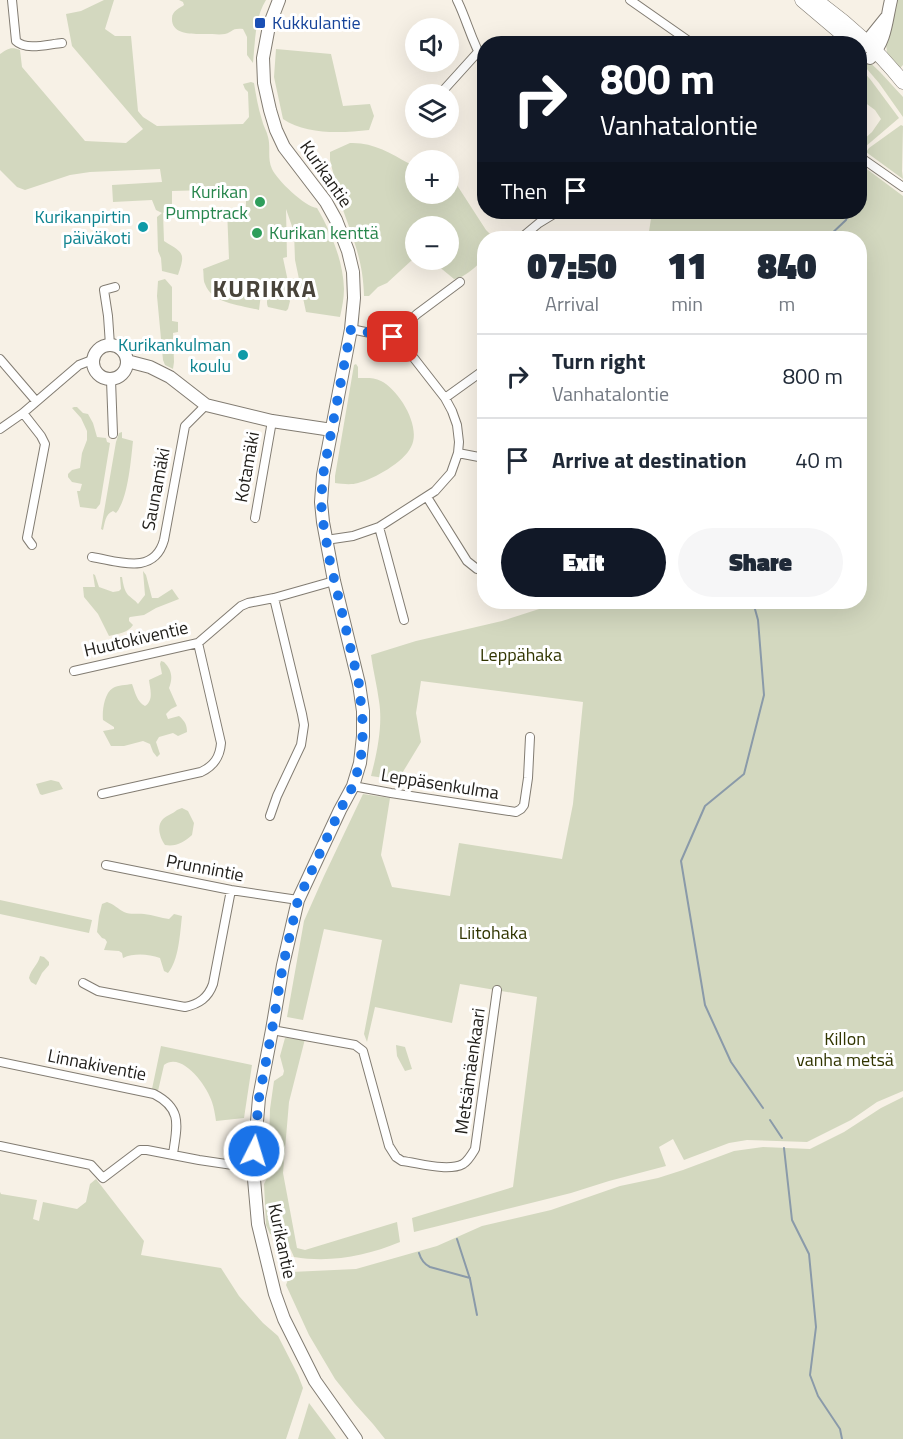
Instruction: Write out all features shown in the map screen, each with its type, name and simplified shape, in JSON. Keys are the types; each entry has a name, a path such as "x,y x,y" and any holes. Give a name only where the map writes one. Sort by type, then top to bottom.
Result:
{"main road":[{"name":"Kurikantie","path":"279,0 269,26 263,58 267,100 284,147 332,211 345,240 352,272 354,298 351,329 322,487 322,512 334,581 359,684 363,711 362,749 353,786 298,900 283,965 259,1098 253,1168 258,1224 284,1319 315,1380 356,1439"},
{"path":"802,0 848,36"},
{"path":"815,0 826,8 853,36"},
{"path":"867,47 885,32 891,0"},
{"path":"867,51 903,82"},
{"path":"867,51 903,92"},
{"path":"110,345 122,350 127,361 124,373 111,380 98,376 92,360 97,350 110,345"},
{"path":"127,361 150,367 170,377 206,405 272,421 332,430"}],"street":[{"path":"12,0 16,41 20,45 62,43"},
{"path":"457,0 477,49"},
{"path":"630,0 682,36"},
{"path":"449,84 477,53"},
{"path":"867,162 903,187"},
{"path":"530,231 546,219"},
{"path":"393,337 417,314 460,282"},
{"path":"110,345 104,290 115,287"},
{"path":"326,540 353,536 380,527 427,497 451,473 458,453 457,425 452,411 445,398 402,342 393,337 351,329"},
{"path":"0,359 36,401"},
{"path":"0,429 24,413 79,365 92,360"},
{"path":"445,398 477,375"},
{"path":"111,380 113,434"},
{"name":"Saunamäki","path":"92,556 136,564 150,561 158,554 164,540 185,426 206,405"},
{"path":"24,413 45,444 27,538 32,544"},
{"name":"Kotamäki","path":"255,518 272,421"},
{"path":"458,453 477,457"},
{"path":"427,497 467,561 477,569"},
{"path":"380,527 405,620"},
{"name":"Huutokiventie","path":"74,671 198,643 238,608 248,603 334,581"},
{"path":"270,816 298,753 303,735 302,714 274,598"},
{"path":"102,794 201,772 216,760 221,743 198,643"},
{"name":"Leppäsenkulma","path":"353,786 516,812 524,805 530,737"},
{"name":"Prunnintie","path":"106,865 231,890 298,900"},
{"path":"83,983 98,991 185,1007 198,1004 208,995 213,984 231,890"},
{"name":"Metsämäenkaari","path":"272,1030 360,1047 389,1146 396,1157 402,1161 451,1168 465,1162 475,1149 498,990"},
{"name":"Linnakiventie","path":"0,1062 154,1094 166,1100 173,1109 177,1123 172,1154"},
{"path":"0,1146 91,1165 103,1178 140,1150 253,1168"}],"green space":[{"path":"104,0 114,0 105,29 115,36 131,36 138,111 157,126 243,124 249,117 248,92 243,84 254,83 259,111 268,137 272,169 279,180 292,192 317,208 335,247 344,289 340,317 306,312 295,260 294,232 286,209 287,257 283,258 290,291 261,294 259,310 220,300 209,291 204,279 203,269 229,259 227,209 246,208 246,197 209,197 209,190 172,191 172,206 163,213 164,241 181,254 182,262 178,275 162,271 158,251 157,217 162,213 156,210 152,200 113,202 112,185 162,182 160,169 70,175 25,190 17,187 0,170 0,54 9,49 20,50 22,67 85,141 126,143 143,129 72,46 66,14 81,11"},
{"path":"179,0 266,0 258,22 253,63 247,55 247,37 243,29 223,34 190,34 175,28 173,13 184,5"},
{"path":"895,0 903,0 903,65 900,68 887,53 886,44"},
{"path":"276,49 331,54 343,106 370,104 374,116 369,130 324,132 302,128 283,119 274,77"},
{"path":"867,60 903,97 903,117 867,69"},
{"path":"867,76 899,118 867,145 867,137 881,119 875,110 867,104"},
{"path":"901,125 903,126 903,179 867,153 869,148"},
{"path":"350,143 358,143 374,146 405,161 405,204 459,204 459,188 487,231 477,231 477,265 466,274 454,279 443,270 459,270 459,216 405,216 405,266 369,296 364,296 360,262 341,204 330,152"},
{"path":"867,169 903,196 903,1091 877,1102 851,1120 807,1142 747,1140 729,1143 684,1160 673,1139 659,1147 666,1166 571,1193 414,1232 412,1218 513,1187 537,997 460,984 452,1023 375,1007 367,1042 364,1034 382,940 324,929 303,1020 287,1017 304,921 363,794 390,798 381,855 392,887 450,896 459,843 562,859 573,804 583,702 421,681 416,713 421,742 398,780 371,776 380,720 371,655 539,609 867,609 867,231 649,231 651,219 867,219"},
{"path":"165,279 172,287 172,321 178,322 178,332 173,333 173,369 165,365 163,360 157,296 158,281"},
{"path":"270,294 288,298 290,301 288,309 286,311 268,307 267,300"},
{"path":"356,364 358,378 372,378 381,381 395,392 407,410 414,439 407,453 380,474 355,484 335,483 354,365"},
{"path":"72,408 88,414 97,437 106,438 110,443 100,504 96,509 80,507 77,491 80,491 82,484 72,482 68,477 72,470 80,468 87,440 87,431 81,418"},
{"path":"122,432 122,438 133,441 128,479 120,507 116,513 113,511 108,514 103,530 101,529 116,442 119,433"},
{"path":"143,571 152,598 158,598 172,589 179,599 144,615 130,617 129,621 133,625 131,628 109,636 98,614 84,597 83,587 95,587 93,574 99,587 113,592 119,591 121,589 120,577 122,577 128,595 138,604 145,595"},
{"path":"161,661 170,671 169,688 177,706 166,714 168,719 179,716 187,727 187,732 178,736 173,733 159,737 156,742 160,754 157,757 150,744 143,741 124,746 111,746 103,731 114,729 103,720 103,708 107,694 115,687 132,684 138,699 145,706 150,698 149,680 162,674"},
{"path":"51,780 59,782 63,789 40,794 36,784"},
{"path":"182,808 188,811 194,823 192,835 180,843 165,845 160,832 161,822 166,816"},
{"path":"0,900 92,920 89,933 0,914"},
{"path":"107,902 129,913 169,919 174,914 182,916 177,954 168,973 164,971 160,958 132,955 123,958 119,951 104,950 107,942 97,932 102,904"},
{"path":"40,956 49,962 49,965 36,985 29,978"},
{"path":"285,1038 305,1039 289,1102 283,1173 297,1248 305,1250 397,1222 400,1242 348,1257 308,1259 294,1257 285,1242 270,1234 266,1225 264,1184 268,1176 270,1109 274,1081 283,1075 280,1056"},
{"path":"396,1045 405,1047 412,1069 405,1071 397,1056"},
{"path":"161,1046 252,1065 244,1118 216,1121 212,1102 205,1088 193,1072 178,1063 171,1062 164,1065 158,1091 152,1089"},
{"path":"903,1097 903,1439 385,1439 335,1379 309,1335 286,1285 291,1272 356,1269 437,1246 482,1226 551,1210 620,1186 683,1170 734,1151 763,1147 810,1149"},
{"path":"96,1179 144,1241 141,1255 221,1268 239,1296 278,1336 303,1388 286,1439 0,1439 0,1192 37,1200 33,1219 39,1221 43,1202 77,1209 86,1202 90,1184"},
{"path":"309,1403 336,1439 298,1439"}],"waterway":[{"path":"834,231 846,219"},
{"path":"755,609 758,620 764,695 744,774 705,806 681,861 705,1005 731,1062 763,1108"},
{"path":"770,1120 782,1138"},
{"path":"784,1148 792,1220 809,1254 816,1327 810,1375 818,1396 840,1429 842,1439"},
{"path":"457,1239 470,1279 477,1315"},
{"path":"419,1253 423,1262 430,1267 470,1278"}],"place":[{"name":"Kukkulantie","path":"260,23"},
{"name":"Kurikan Pumptrack","path":"260,202"},
{"name":"Kurikanpirtin päiväkoti","path":"143,227"},
{"name":"Kurikan kenttä","path":"257,233"},
{"name":"Kurikankulman koulu","path":"243,355"}],"district":[{"name":"KURIKKA","path":"265,289"}],"route":[{"path":"254,1151 259,1098 283,965 298,900 353,786 362,749 363,711 359,684 334,581 323,522 321,502 323,475 351,329 393,337"}],"park label":[{"name":"Leppähaka","path":"521,655"},
{"name":"Liitohaka","path":"493,933"},
{"name":"Killon vanha metsä","path":"845,1049"}]}
